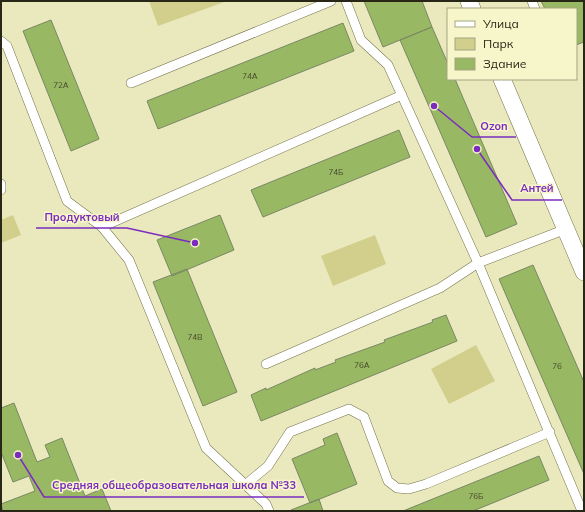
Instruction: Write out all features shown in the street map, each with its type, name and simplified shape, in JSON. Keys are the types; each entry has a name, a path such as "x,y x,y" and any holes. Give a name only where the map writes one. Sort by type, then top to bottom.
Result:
{"street":[{"path":"502,80 584,272"}],"lane":[{"path":"131,83 331,1"},
{"path":"346,1 361,40 388,65 402,95 478,263 582,511"},
{"path":"1,41 7,46 67,202 102,227 129,260 206,448 266,504 269,511"},
{"path":"102,227 402,95"},
{"path":"1,184 1,190"},
{"path":"266,364 440,288 478,263 566,229"},
{"path":"245,485 268,466 290,432 349,409 364,417 388,481 397,488 409,489 432,482 550,432"}],"green space":[{"path":"149,1 227,1 158,26"},
{"path":"13,215 21,235 1,243 1,220"},
{"path":"375,235 386,264 333,286 321,256"},
{"path":"476,345 495,381 449,404 431,369"}],"building":[{"path":"364,1 422,1 432,27 383,47"},
{"path":"541,1 584,1 584,42 577,45 577,8 544,8"},
{"path":"51,20 99,139 71,151 23,31"},
{"path":"343,23 354,51 158,129 147,101"},
{"path":"432,27 447,62 447,80 455,80 517,224 486,237 400,40"},
{"path":"399,130 410,157 263,217 251,190"},
{"path":"220,215 234,250 172,276 157,240"},
{"path":"533,265 584,382 584,474 499,279"},
{"path":"187,269 237,392 203,406 153,282"},
{"path":"446,315 457,341 261,421 251,395 266,388 266,390 315,368 315,370 336,362 335,360 385,342 384,340 433,322 432,320"},
{"path":"14,403 37,462 50,457 45,445 62,438 85,496 102,489 111,511 3,511 1,504 35,491 29,476 13,482 1,452 1,408"},
{"path":"337,433 357,484 310,503 292,459 325,445 323,439"},
{"path":"539,456 549,480 473,511 403,511"},
{"path":"319,499 323,511 291,510"}],"place":[{"name":"Ozon","path":"434,106"},
{"name":"Антей","path":"477,149"},
{"name":"Продуктовый","path":"195,243"},
{"name":"Средняя общеобразовательная школа №33","path":"18,455"}]}
